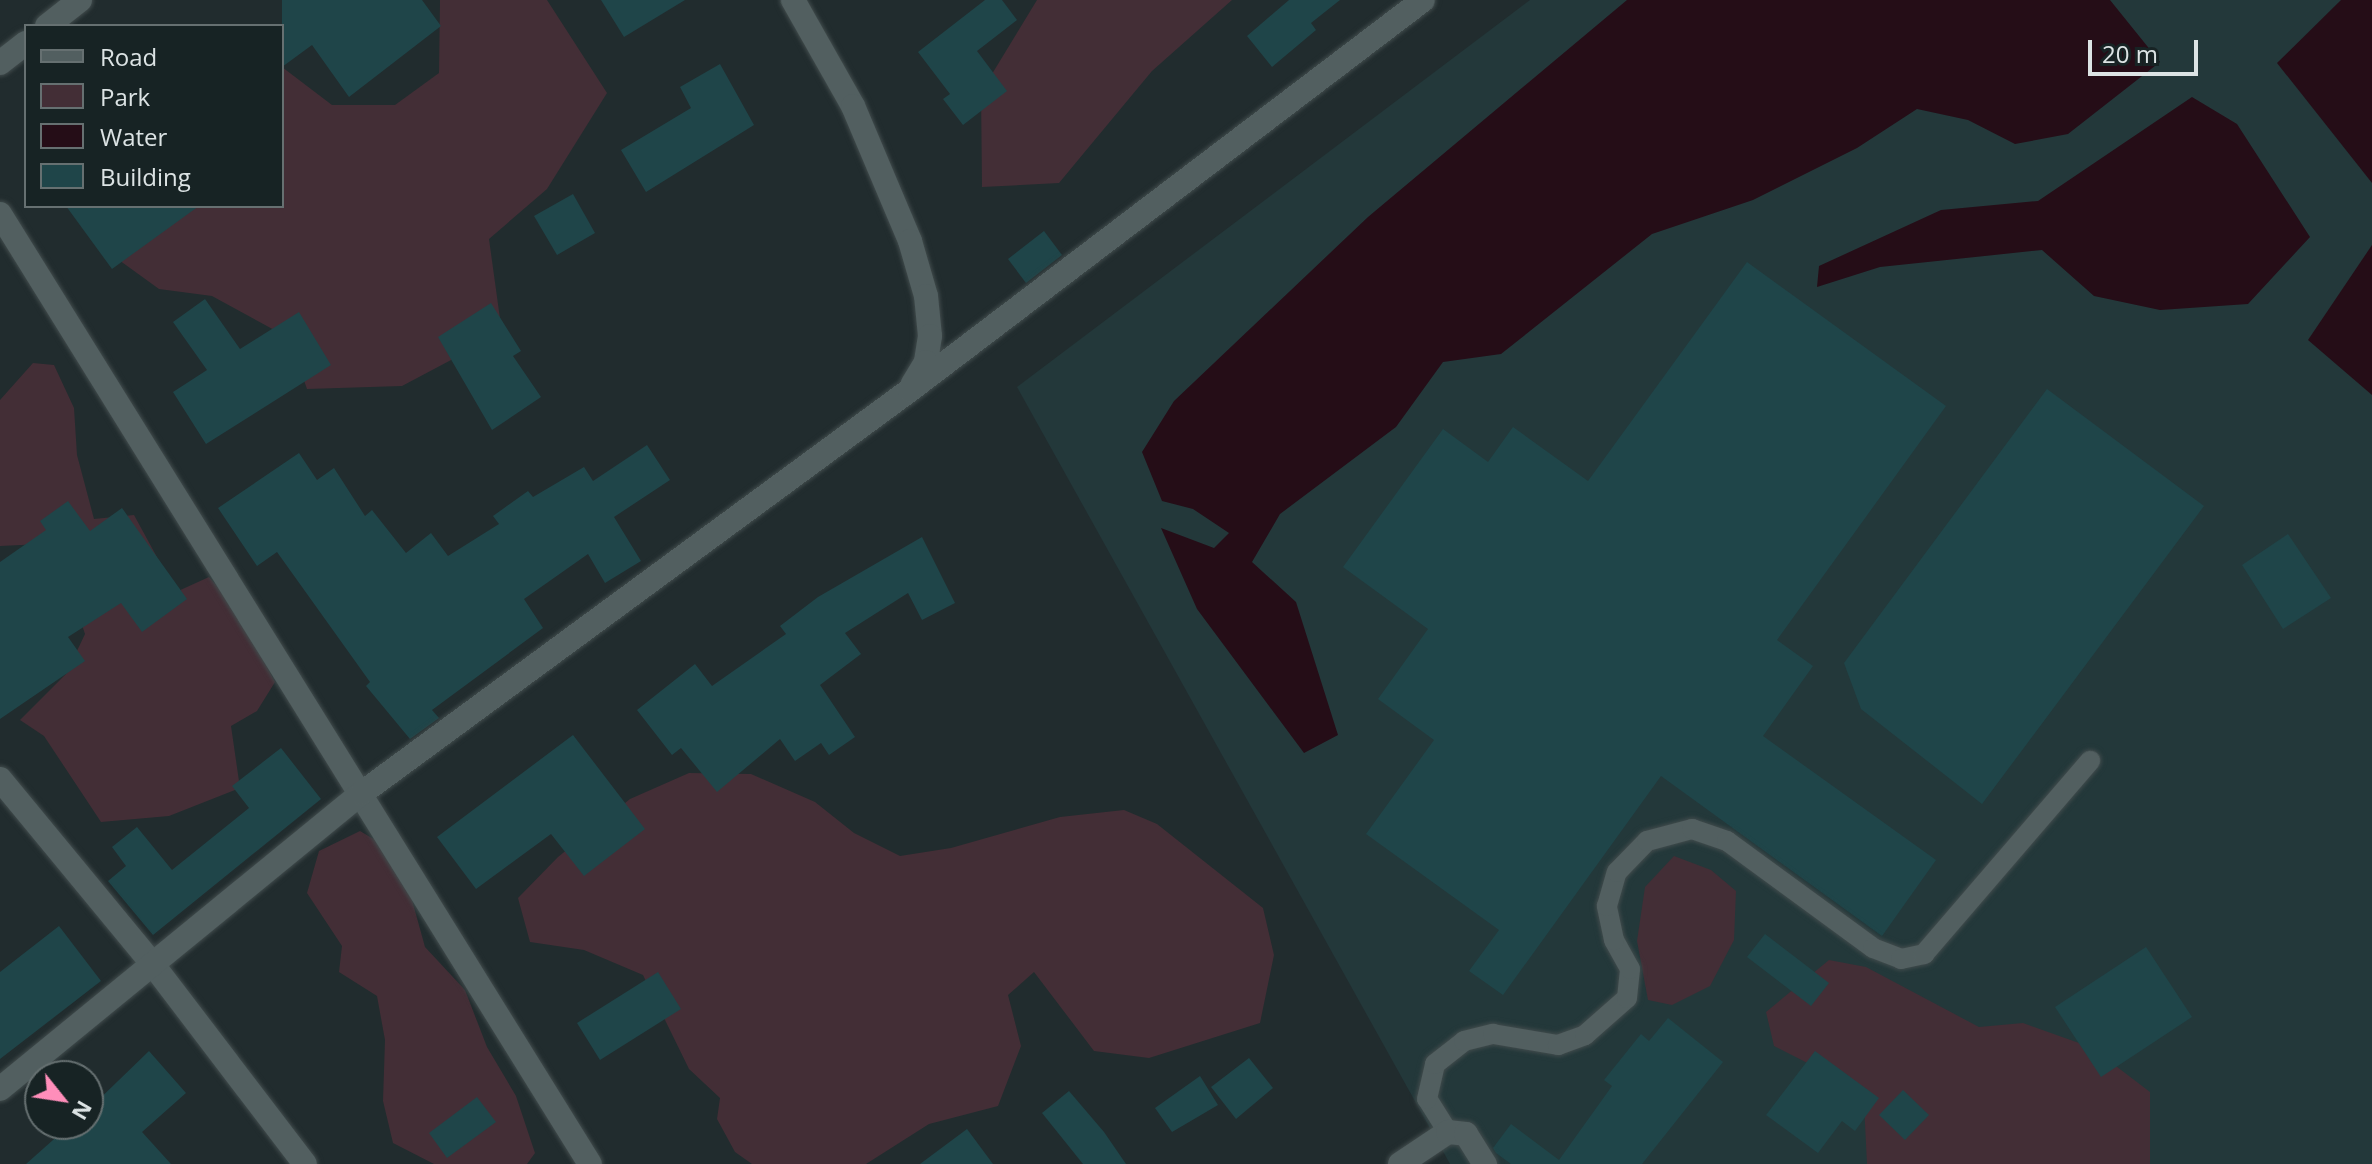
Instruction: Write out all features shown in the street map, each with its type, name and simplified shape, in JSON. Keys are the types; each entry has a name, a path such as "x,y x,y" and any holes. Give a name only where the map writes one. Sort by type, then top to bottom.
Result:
{"street":[{"path":"50,24 80,0"},
{"path":"793,0 853,106 910,241 926,296 930,336 926,362 910,390"},
{"path":"0,1089 362,793 910,390 1423,0"},
{"path":"0,63 24,45"},
{"path":"0,214 590,1164"},
{"path":"0,779 154,966 305,1164"},
{"path":"1400,1164 1448,1132 1466,1134 1485,1164"}],"lane":[{"path":"1448,1132 1427,1099 1435,1064 1464,1041 1493,1034 1558,1045 1585,1035 1627,998 1630,969 1614,940 1607,906 1617,872 1647,841 1692,829 1727,841 1873,948 1901,959 1924,954 2090,761"}],"shaded area":[{"path":"1530,0 2372,0 2372,1164 1450,1164 1017,387"}],"green space":[{"path":"440,0 547,0 607,93 547,189 489,239 502,333 402,386 307,389 289,338 212,296 159,289 112,255 80,208 284,208 284,69 332,105 395,105 439,73"},
{"path":"1037,0 1232,0 1152,71 1059,183 982,187 981,92"},
{"path":"33,363 54,365 74,408 77,455 94,519 134,515 176,592 209,577 231,602 275,682 257,711 231,726 240,788 169,816 101,822 44,736 20,720 66,674 85,634 67,580 42,544 0,546 0,400"},
{"path":"689,773 751,774 815,802 854,833 900,856 951,848 1060,817 1124,810 1157,824 1263,908 1274,955 1260,1023 1149,1058 1094,1051 1034,972 1008,995 1021,1046 998,1106 929,1124 866,1164 752,1164 735,1152 717,1119 720,1098 689,1069 643,975 584,950 530,942 518,898 558,857 630,799"},
{"path":"360,831 387,847 409,889 425,947 465,990 487,1047 516,1096 535,1153 527,1164 434,1164 393,1143 383,1101 385,1040 377,996 339,972 342,946 307,893 319,851"},
{"path":"1674,856 1711,870 1736,891 1734,940 1710,986 1672,1005 1648,1000 1637,941 1645,887"},
{"path":"1829,960 1866,967 1979,1027 2023,1023 2079,1043 2108,1060 2150,1092 2150,1164 1867,1164 1864,1103 1829,1074 1774,1046 1766,1012"}],"water":[{"path":"1627,0 2110,0 2160,62 2068,134 2015,144 1968,120 1917,109 1857,148 1753,200 1652,234 1501,354 1443,362 1396,427 1280,514 1252,562 1296,602 1338,735 1304,753 1197,609 1161,528 1214,548 1229,533 1193,509 1162,501 1142,452 1174,401 1368,217"},
{"path":"2341,0 2372,0 2372,183 2277,63"},
{"path":"2192,97 2237,124 2310,237 2248,304 2160,310 2094,296 2042,250 1880,267 1817,287 1819,266 1941,210 2038,201"},
{"path":"2372,245 2372,395 2308,340"}],"building":[{"path":"282,0 422,0 441,26 349,97 312,45 284,66"},
{"path":"601,0 685,0 624,37"},
{"path":"985,0 1002,0 1017,20 977,51 1007,91 963,125 943,99 950,94 918,52"},
{"path":"1289,0 1340,0 1311,23 1316,30 1272,67 1247,36"},
{"path":"720,64 754,125 646,192 621,150 691,108 680,87"},
{"path":"573,194 595,233 557,255 534,216"},
{"path":"67,208 196,208 112,269"},
{"path":"1044,231 1062,255 1026,283 1008,259"},
{"path":"1747,262 1946,406 1777,640 1813,666 1763,736 1936,860 1882,936 1661,776 1503,995 1469,971 1499,930 1366,834 1434,740 1378,699 1428,629 1343,567 1443,429 1488,462 1513,427 1588,481"},
{"path":"205,299 240,349 299,312 331,365 206,444 173,392 207,370 173,322"},
{"path":"491,303 521,351 513,356 541,397 492,430 438,337"},
{"path":"2047,389 2204,506 1982,804 1861,709 1844,663"},
{"path":"647,445 670,480 614,517 641,561 605,583 588,554 524,599 543,628 432,710 439,718 410,739 366,686 370,682 277,552 257,566 218,508 299,453 317,480 334,468 365,516 372,510 406,553 431,533 448,556 499,524 493,516 528,491 533,497 584,467 593,481"},
{"path":"68,501 90,531 122,508 187,599 142,632 121,603 68,637 85,661 0,719 0,562 46,530 40,521"},
{"path":"2288,534 2331,598 2283,629 2242,565"},
{"path":"922,537 955,603 922,620 908,593 845,633 861,654 820,685 855,737 829,755 821,743 795,761 780,739 717,792 681,748 672,755 637,710 695,664 712,686 786,634 780,626 818,597"},
{"path":"573,735 645,829 584,876 551,834 476,889 437,837"},
{"path":"281,748 321,799 153,935 108,881 126,866 112,847 137,827 172,870 249,808 232,786"},
{"path":"59,926 101,981 0,1059 0,972"},
{"path":"1765,934 1829,983 1811,1006 1747,957"},
{"path":"2146,947 2192,1017 2101,1077 2055,1007"},
{"path":"658,972 681,1009 600,1060 577,1023"},
{"path":"1668,1018 1723,1062 1642,1164 1511,1164 1496,1153 1493,1148 1511,1124 1559,1160 1612,1086 1604,1080 1641,1034 1649,1041"},
{"path":"149,1051 186,1093 142,1132 171,1164 26,1164 53,1140 104,1140 104,1095"},
{"path":"1815,1051 1879,1098 1855,1131 1842,1121 1818,1153 1766,1115"},
{"path":"1249,1058 1273,1088 1236,1119 1211,1087"},
{"path":"1200,1076 1218,1105 1172,1132 1155,1108"},
{"path":"1903,1090 1929,1115 1905,1140 1879,1115"},
{"path":"1069,1091 1126,1164 1083,1164 1042,1113"},
{"path":"477,1097 496,1122 447,1158 429,1133"},
{"path":"967,1129 993,1164 920,1164"}]}
